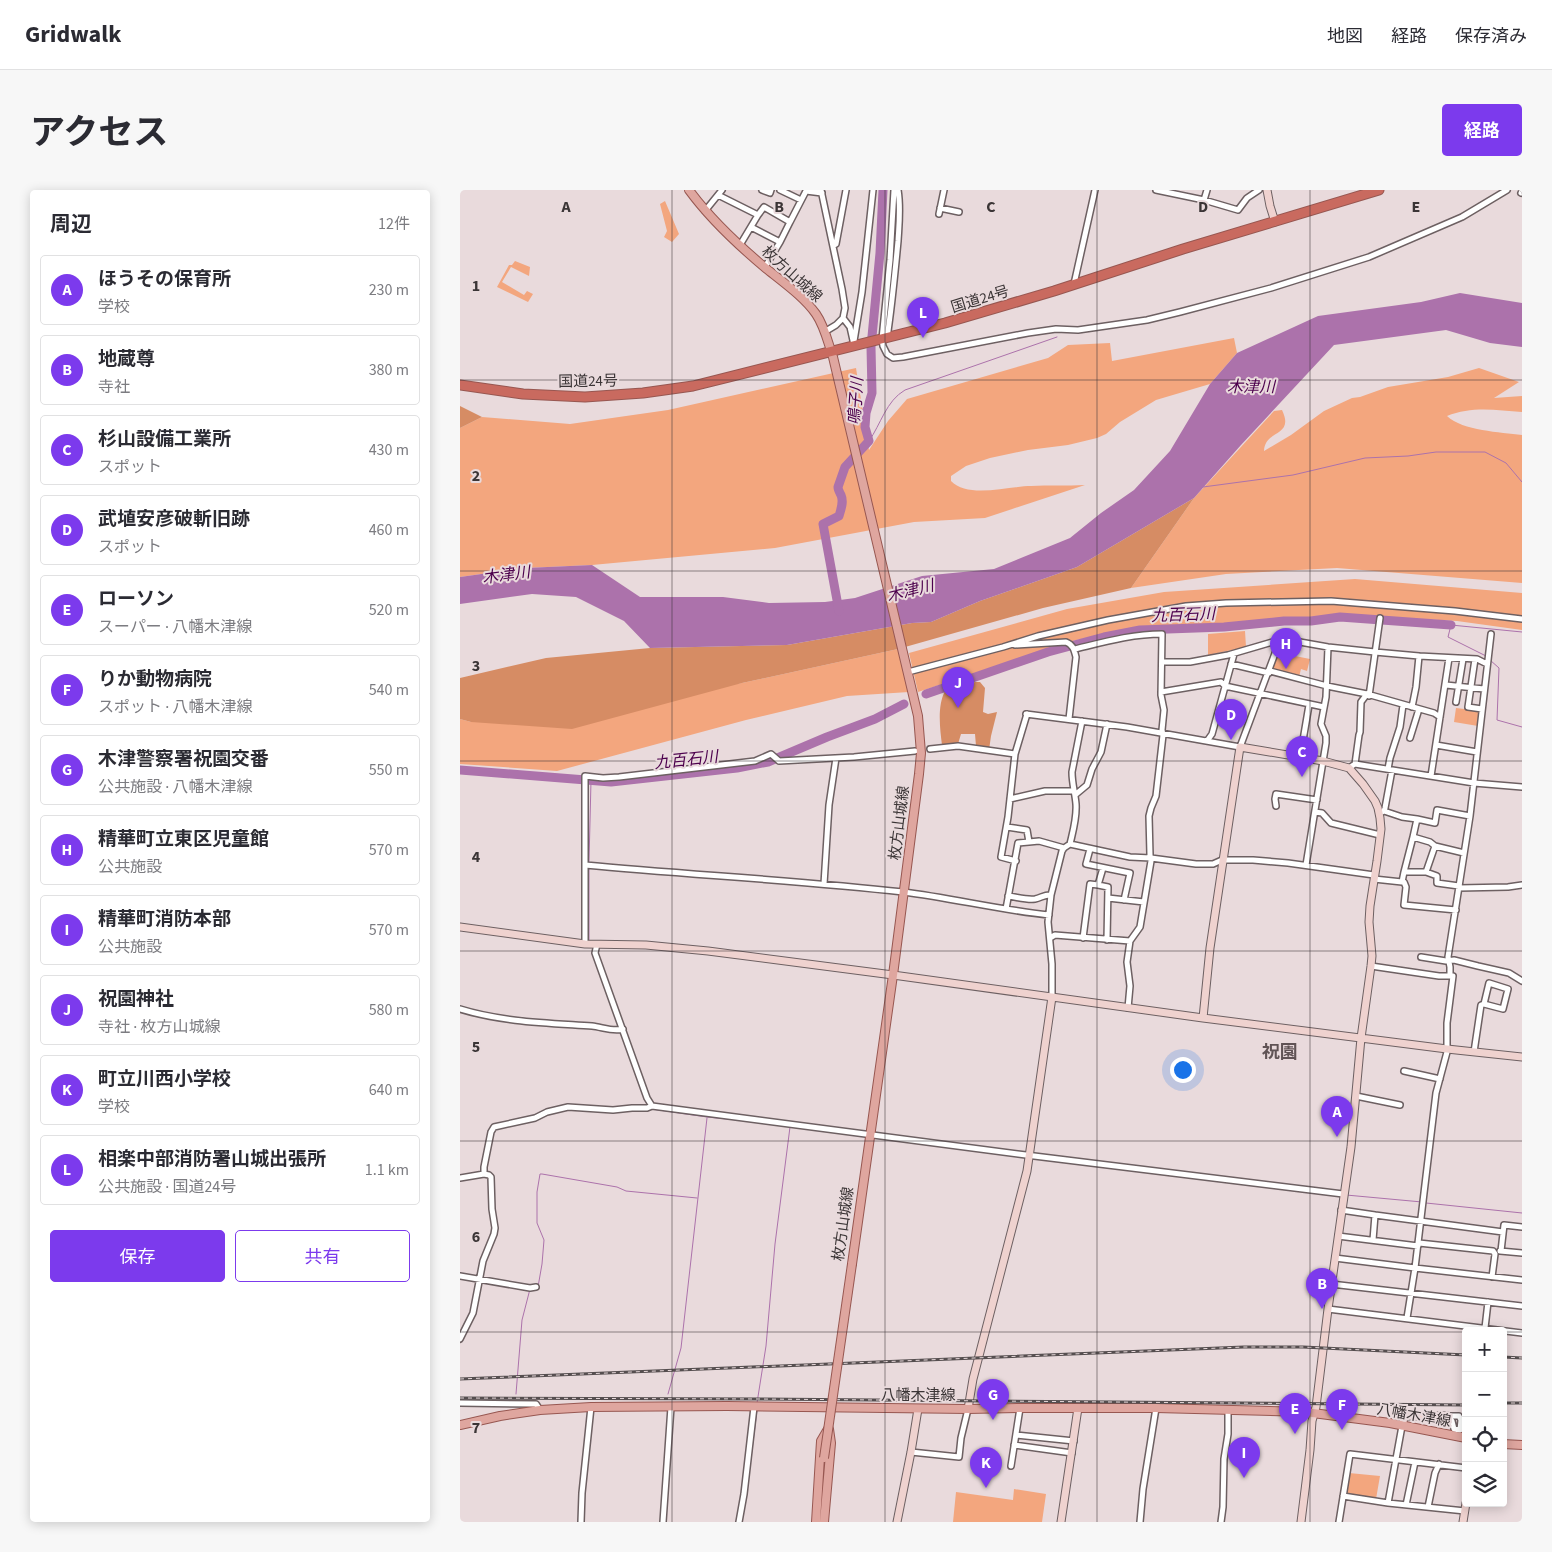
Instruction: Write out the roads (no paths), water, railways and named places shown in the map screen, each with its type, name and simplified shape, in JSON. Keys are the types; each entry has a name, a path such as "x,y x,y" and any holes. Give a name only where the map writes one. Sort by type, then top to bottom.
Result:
{"highway":[{"name":"国道24号","path":"460,385 523,394 585,397 643,393 693,386 832,354 855,344 945,323 1376,190"}],"main road":[{"name":"枚方山城線","path":"689,190 705,211 740,245 799,296 816,314 826,332 918,716 921,753 893,975 824,1458 820,1522"},
{"name":"八幡木津線","path":"460,1425 540,1410 590,1407 1156,1408 1313,1413 1462,1437"},
{"path":"824,1522 831,1443 829,1427 832,1408"},
{"path":"816,1522 821,1441 829,1427"},
{"path":"1507,1444 1522,1445"}],"street":[{"path":"762,190 770,193 772,190"},
{"path":"780,190 801,200"},
{"path":"833,246 836,244 846,190"},
{"path":"855,344 873,190"},
{"path":"894,190 883,346 887,354 893,358 1028,333 1056,329 1078,330 1147,320 1271,288 1369,257 1435,230 1462,217 1507,190"},
{"path":"939,214 944,190"},
{"path":"1074,284 1095,190"},
{"path":"1156,190 1204,200 1238,210 1247,198 1259,190"},
{"path":"1204,200 1207,190"},
{"path":"1267,190 1275,222"},
{"path":"765,267 806,191 821,192 845,308 843,318 826,332"},
{"path":"884,338 894,298 899,191"},
{"path":"705,211 720,192 758,215"},
{"path":"740,245 764,207 790,222"},
{"path":"940,208 960,212"},
{"path":"751,227 780,242"},
{"path":"843,318 850,327 855,344"},
{"path":"908,670 1038,636 1118,618 1186,606 1226,603 1330,601 1455,611 1522,619"},
{"path":"1380,618 1368,695 1361,702 1360,732 1352,766 1382,812 1435,823 1437,810 1470,816"},
{"path":"1074,649 1136,635 1162,634 1163,733 1156,796 1150,808 1149,816 1151,858 1149,875 1140,927 1130,942 1127,962 1130,986 1128,1008"},
{"path":"1407,1318 1419,1244 1436,1093 1447,1052 1447,1023 1453,976 1450,976 1448,956 1470,816 1491,634"},
{"path":"1162,662 1190,662 1234,654 1283,639 1328,647 1376,652 1475,659 1487,664"},
{"path":"1203,1018 1222,860 1240,747 1280,640"},
{"path":"1012,644 1066,642 1071,644 1076,656 1069,719"},
{"path":"1306,865 1324,761 1326,736 1321,724 1327,686 1328,647"},
{"path":"1207,741 1212,734 1234,654"},
{"path":"1412,707 1419,656"},
{"path":"1430,776 1449,658"},
{"path":"1456,702 1463,658"},
{"path":"1475,659 1468,707 1482,709"},
{"path":"1231,664 1368,695 1434,713 1440,717"},
{"path":"1162,692 1221,682 1225,686 1324,708"},
{"path":"1446,685 1484,690"},
{"path":"1300,758 1309,704"},
{"path":"1301,1522 1313,1413 1316,1407 1343,1194 1351,1147 1361,1038 1371,966 1369,922 1382,812 1390,770 1390,758 1400,727 1403,705"},
{"path":"1410,738 1419,709"},
{"path":"1016,861 1001,857 1007,827 1015,754 1027,714 1107,724 1352,766 1474,783 1522,787"},
{"path":"911,1452 959,1457 973,1379 1014,1225 1030,1155 1052,997 1049,915 1051,895 1064,848 1070,844 1076,819 1072,772 1082,721"},
{"path":"1010,799 1045,791 1074,793 1087,785 1092,769 1101,752 1107,724"},
{"path":"1436,745 1477,752"},
{"path":"930,749 958,746 1015,754"},
{"path":"585,944 585,776 619,778 756,761 771,754 778,761 915,751"},
{"path":"824,884 829,805 836,758"},
{"path":"1276,806 1276,794 1317,800"},
{"path":"1316,812 1322,813 1331,823 1380,835"},
{"path":"1402,882 1417,819"},
{"path":"1007,827 1027,830 1029,842"},
{"path":"1413,837 1430,842 1435,846 1464,853"},
{"path":"1006,909 1018,843 1039,841 1064,848"},
{"path":"1070,844 1130,857 1196,864 1213,864 1222,860 1253,860 1306,865 1404,882 1406,887 1404,905 1456,910"},
{"path":"1426,872 1435,846"},
{"path":"1090,849 1086,864 1130,873 1124,900"},
{"path":"585,865 904,892 1049,915"},
{"path":"1098,886 1103,868"},
{"path":"1404,872 1426,872 1438,876 1437,883 1459,887 1508,887 1522,885"},
{"path":"1083,938 1090,884 1108,887 1107,940"},
{"path":"1008,896 1036,899 1047,894 1051,895"},
{"path":"1108,898 1144,902"},
{"path":"460,928 585,944 646,945 673,948 893,975 1203,1018 1522,1057"},
{"path":"1050,938 1055,935 1130,942"},
{"path":"597,944 595,953 647,1098 652,1106"},
{"path":"1421,957 1454,960 1500,971 1522,981"},
{"path":"1371,966 1450,976"},
{"path":"1474,1052 1481,1005 1484,1004 1489,984 1508,989 1503,1009 1484,1004"},
{"path":"460,1009 508,1019 597,1027 617,1031 623,1029"},
{"path":"1404,1071 1440,1079"},
{"path":"1356,1096 1400,1105"},
{"path":"484,1174 485,1158 494,1127 535,1118 547,1112 568,1107 613,1110 652,1106 1343,1194"},
{"path":"460,1178 484,1174 489,1175 491,1178 495,1228 483,1261 473,1313 460,1339"},
{"path":"1341,1210 1503,1232"},
{"path":"1373,1240 1375,1215"},
{"path":"1501,1251 1504,1225 1522,1227"},
{"path":"1338,1236 1492,1251 1495,1254"},
{"path":"1495,1254 1501,1251 1522,1253"},
{"path":"1492,1277 1495,1254"},
{"path":"1335,1258 1522,1280"},
{"path":"460,1276 530,1288 536,1287"},
{"path":"1331,1284 1522,1306"},
{"path":"1485,1327 1488,1302"},
{"path":"1328,1309 1477,1327"},
{"path":"1507,1331 1522,1333"},
{"path":"460,1404 536,1404 540,1410"},
{"path":"581,1522 590,1407"},
{"path":"663,1522 671,1407"},
{"path":"739,1522 754,1407"},
{"path":"1011,1466 1020,1408"},
{"path":"1061,1522 1078,1408"},
{"path":"1140,1522 1143,1489 1156,1408"},
{"path":"897,1522 918,1409"},
{"path":"1221,1522 1228,1410"},
{"path":"1388,1503 1404,1418 1407,1416 1449,1418 1459,1416 1461,1420 1460,1430 1454,1429 1449,1418"},
{"path":"1016,1435 1074,1441"},
{"path":"1014,1445 1072,1453"},
{"path":"1339,1522 1350,1454 1462,1467"},
{"path":"1406,1505 1415,1462"},
{"path":"1428,1507 1439,1464"},
{"path":"1343,1496 1406,1505 1462,1507"},
{"path":"1463,1522 1466,1507"}],"water":[{"name":"木津川","path":"1460,293 1522,303 1522,347 1490,343 1446,330 1334,345 1194,498 1077,567 980,601 931,622 912,623 787,645 650,648 624,621 576,597 532,594 460,604 460,577 525,568 592,565 640,597 723,597 769,603 825,602 855,598 922,576 994,569 1070,538 1134,490 1170,451 1210,384 1237,353 1318,316 1421,302"}],"waterway":[{"name":"鳴子川","path":"839,611 823,524 839,516 842,498 838,487 845,467 869,441 865,427 866,413 872,393 871,347 880,253 883,190"},
{"path":"869,441 888,406 905,390 1057,337"},
{"path":"1203,487 1293,475 1365,458 1408,456 1436,452 1485,452 1506,463 1522,482"},
{"name":"九百石川","path":"926,694 1048,652 1104,637 1140,630 1224,627 1340,617 1451,625"},
{"path":"1486,656 1448,637 1451,625 1522,632"},
{"path":"1490,660 1499,668 1497,720 1522,727"},
{"name":"九百石川","path":"460,770 611,782 737,768 768,762 875,719 904,704"},
{"path":"589,862 591,781"},
{"path":"589,866 589,940"},
{"path":"652,1109 757,1122"},
{"path":"668,1394 681,1348 707,1118"},
{"path":"757,1403 766,1346 775,1244 790,1127"},
{"path":"833,1132 866,1137"},
{"path":"872,1138 903,1141"},
{"path":"538,1287 544,1240 537,1223 537,1192 540,1174 617,1187 626,1191 697,1198"},
{"path":"1346,1195 1422,1202"},
{"path":"1426,1203 1522,1213"},
{"path":"516,1394 522,1320 530,1289"},
{"path":"746,1498 757,1410"}],"railway":[{"path":"460,1379 1244,1347 1303,1347 1462,1355"},
{"path":"1507,1357 1522,1358"},
{"path":"460,1398 1462,1405"},
{"path":"1507,1403 1522,1403"}],"place":[{"name":"相楽中部消防署山城出張所","path":"923,338"},
{"name":"精華町立東区児童館","path":"1286,669"},
{"name":"祝園神社","path":"958,708"},
{"name":"武埴安彦破斬旧跡","path":"1231,740"},
{"name":"杉山設備工業所","path":"1302,777"},
{"name":"ほうその保育所","path":"1337,1137"},
{"name":"地蔵尊","path":"1322,1309"},
{"name":"木津警察署祝園交番","path":"993,1420"},
{"name":"りか動物病院","path":"1342,1430"},
{"name":"ローソン","path":"1295,1434"},
{"name":"精華町消防本部","path":"1244,1478"},
{"name":"町立川西小学校","path":"986,1488"}],"district":[{"name":"祝園","path":"1280,1052"}]}
